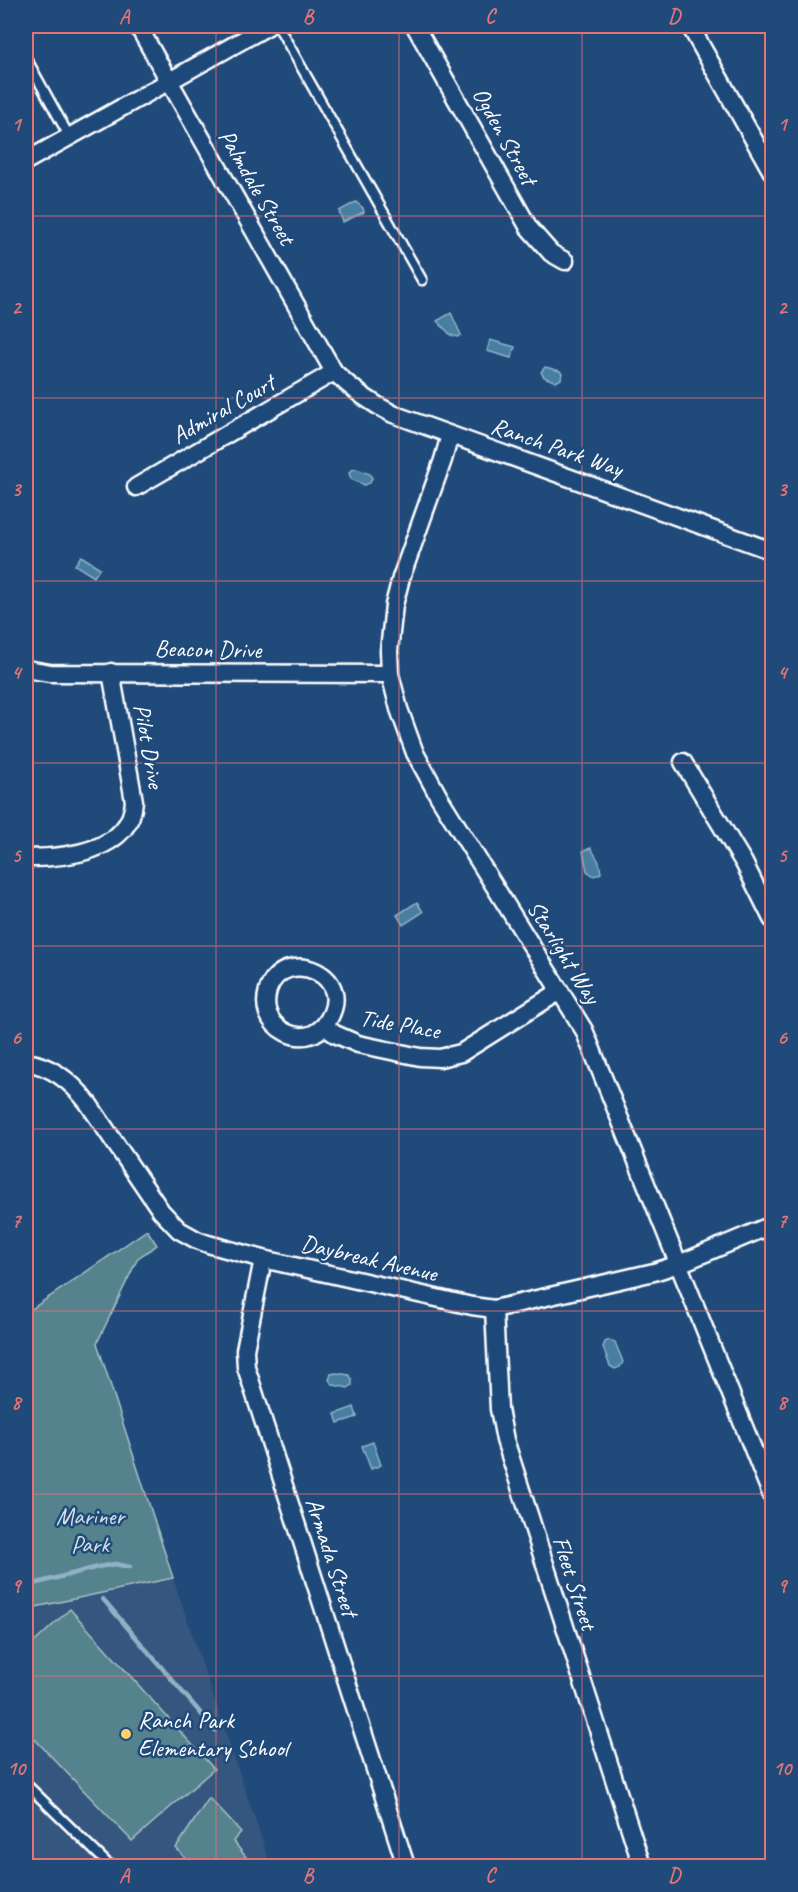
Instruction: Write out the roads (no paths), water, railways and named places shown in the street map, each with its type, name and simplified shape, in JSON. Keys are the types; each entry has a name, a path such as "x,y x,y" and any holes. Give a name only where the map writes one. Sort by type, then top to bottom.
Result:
{"street":[{"name":"Palmdale Street","path":"138,26 334,372"},
{"path":"26,161 268,26"},
{"name":"Ogden Street","path":"415,26 529,228 551,253 565,261"},
{"path":"690,26 772,172"},
{"name":"Ranch Park Way","path":"334,372 347,385 377,406 450,435 772,551"},
{"name":"Admiral Court","path":"136,487 334,372"},
{"name":"Starlight Way","path":"450,435 400,578 391,625 390,674 399,709 416,753 439,797 576,1015 592,1047 772,1497"},
{"name":"Beacon Drive","path":"26,669 50,673 390,674"},
{"name":"Pilot Drive","path":"26,858 83,852 121,832 128,825 134,801 111,672"},
{"path":"683,762 744,863 772,919"},
{"name":"Tide Place","path":"303,967 315,970 324,976 334,993 335,1005 332,1017 324,1026 313,1034 301,1036 289,1034 278,1028 267,1010 266,998 269,987 276,977 291,968 303,967"},
{"name":"Tide Place","path":"324,1026 335,1034 358,1044 420,1057 440,1058 453,1056 471,1047 560,991"},
{"name":"Daybreak Avenue","path":"26,1062 50,1069 75,1087 161,1211 179,1230 197,1240 263,1259 472,1306 494,1309 654,1272 679,1264 772,1224"},
{"name":"Armada Street","path":"263,1259 245,1350 246,1367 406,1866"},
{"name":"Fleet Street","path":"494,1309 499,1409 505,1440 642,1866"}],"lane":[{"path":"278,26 422,280"},
{"path":"26,58 69,136"},
{"path":"26,1784 112,1866"}],"waterway":[{"path":"26,1586 98,1567 115,1564 130,1567"},
{"path":"103,1599 215,1730"}],"place":[{"name":"Ranch Park Elementary School","path":"126,1734"}],"park label":[{"name":"Mariner Park","path":"90,1530"}]}
